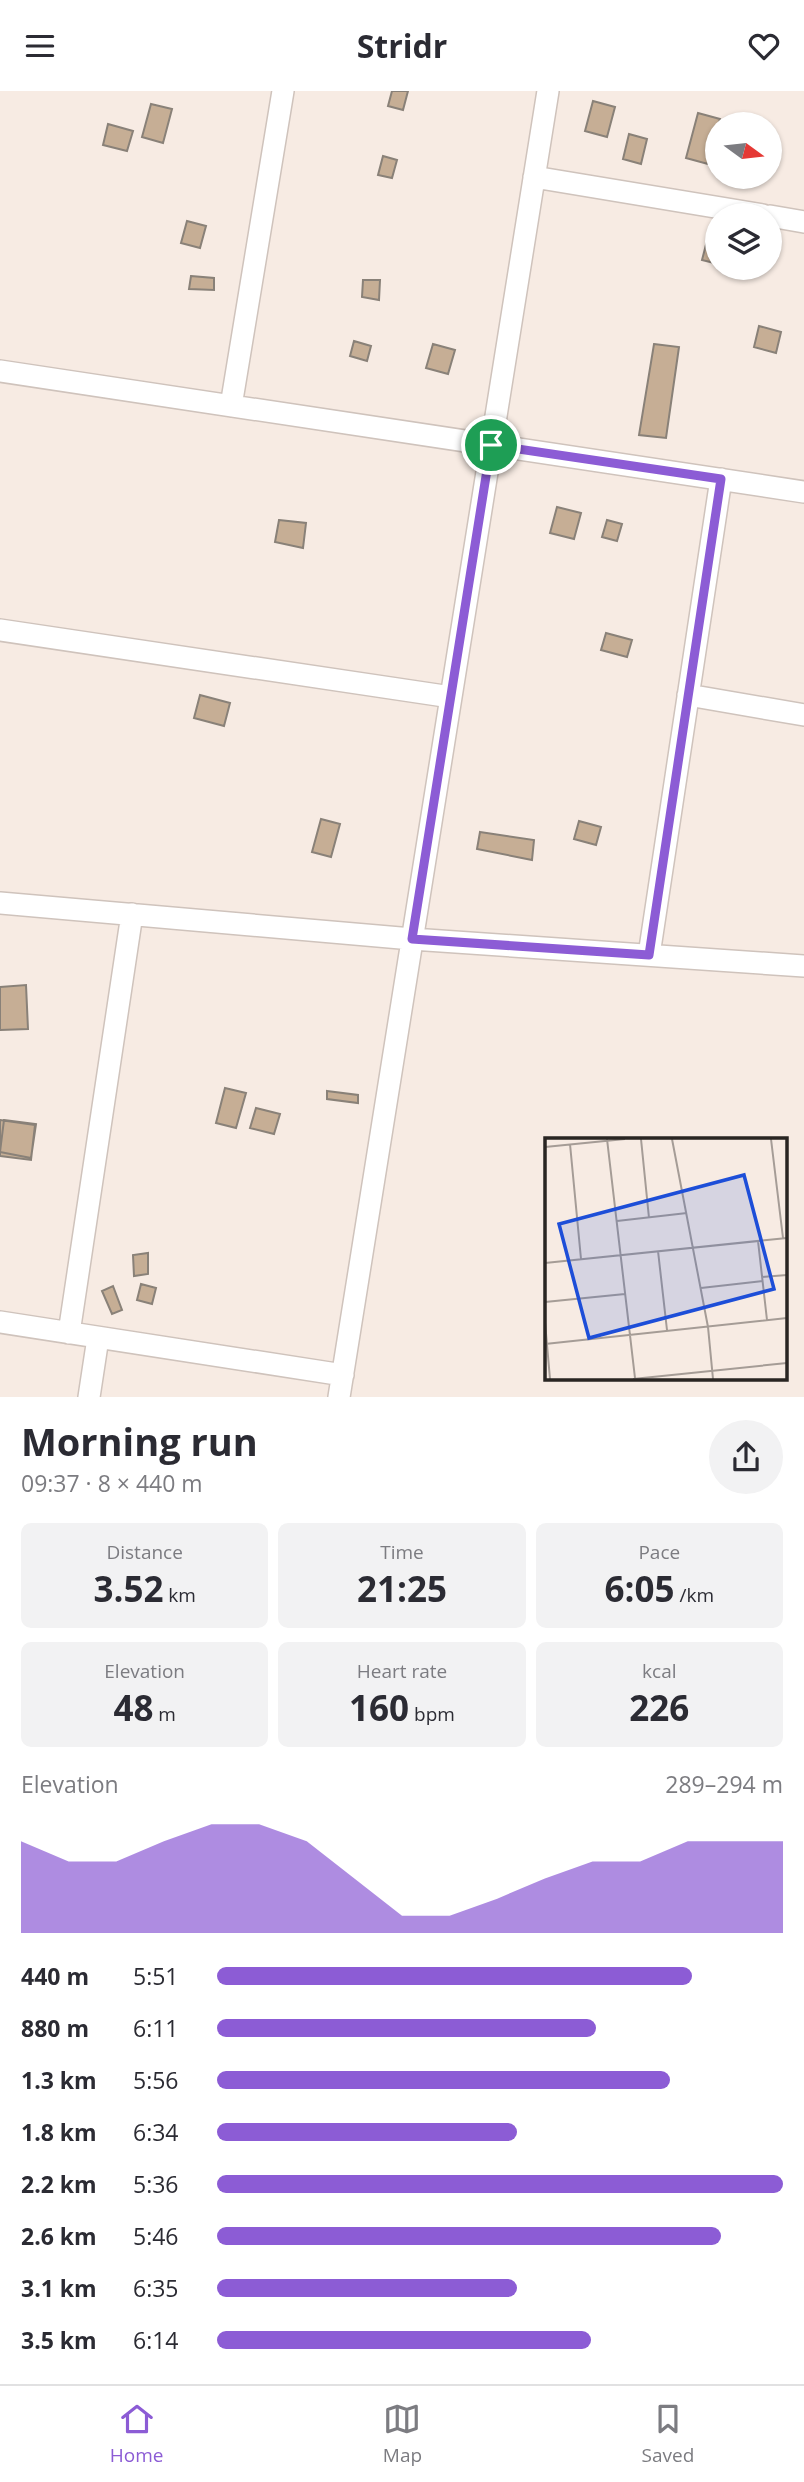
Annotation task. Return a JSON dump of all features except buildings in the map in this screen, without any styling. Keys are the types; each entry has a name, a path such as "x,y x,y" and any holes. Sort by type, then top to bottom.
{"street":[{"path":"231,406 283,91"},
{"path":"339,1397 548,91"},
{"path":"534,177 705,205"},
{"path":"782,218 804,222"},
{"path":"0,371 804,492"},
{"path":"649,955 721,479"},
{"path":"0,629 452,697"},
{"path":"688,695 804,715"},
{"path":"0,903 412,939 804,966"},
{"path":"69,1333 132,914"},
{"path":"0,1322 343,1375"},
{"path":"89,1397 98,1338"}],"route":[{"path":"491,445 721,479 649,955 412,939 491,445"}]}
